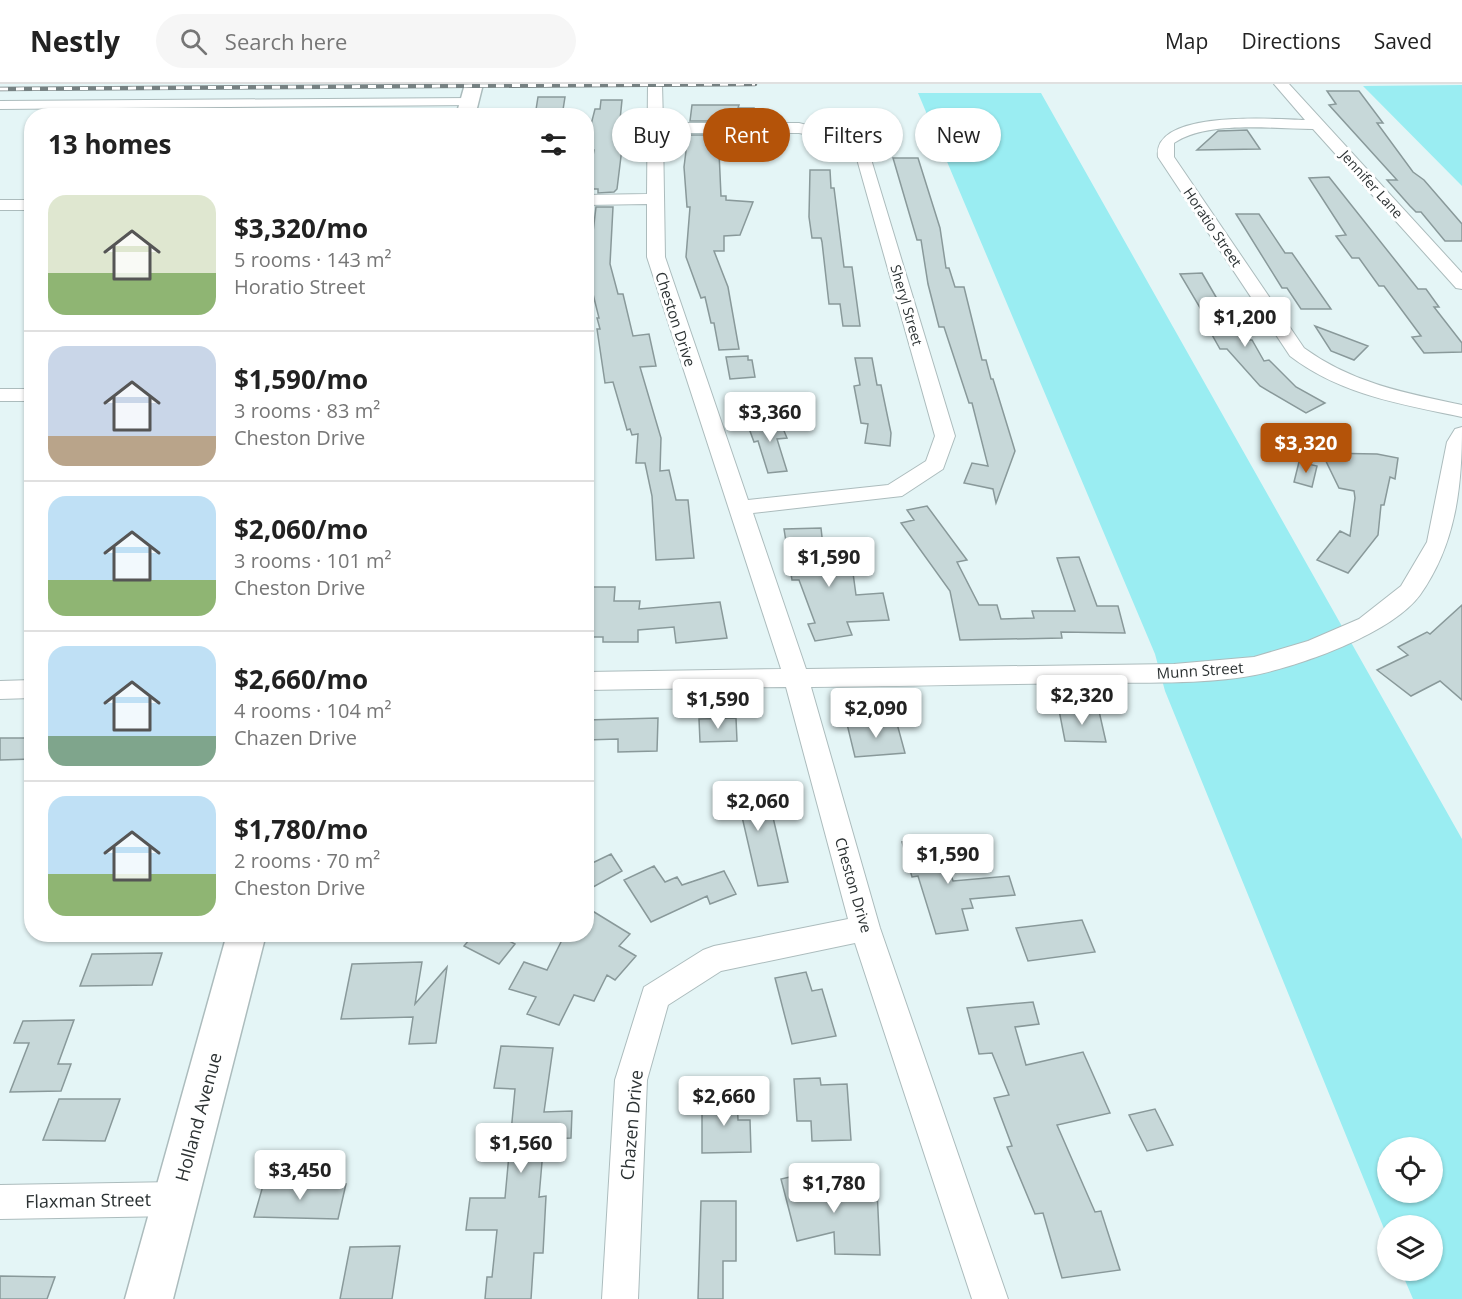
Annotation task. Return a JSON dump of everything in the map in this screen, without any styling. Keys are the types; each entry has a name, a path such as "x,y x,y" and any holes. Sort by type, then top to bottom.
{"main road":[{"name":"Holland Avenue","path":"149,1299 245,942"}],"street":[{"name":"Cheston Drive","path":"655,84 656,108"},
{"name":"Jennifer Lane","path":"1281,84 1462,284"},
{"path":"0,105 469,101"},
{"name":"Horatio Street","path":"1318,124 1200,126 1174,135 1166,141 1164,150 1166,157 1297,352 1314,367 1340,381 1462,411"},
{"name":"Sheryl Street","path":"691,128 798,128 833,136 862,149 945,436 935,464 894,491 738,508"},
{"name":"Cheston Drive","path":"655,162 656,257 796,677 865,928 990,1299"},
{"path":"594,200 654,199"},
{"path":"0,205 24,205"},
{"path":"0,395 24,395"},
{"name":"Munn Street","path":"594,681 1174,673 1254,666 1317,646 1368,625 1410,591 1438,542 1457,442 1462,433"},
{"path":"0,690 24,689"},
{"name":"Chazen Drive","path":"620,1299 631,1080 655,997 714,959 865,928"},
{"name":"Flaxman Street","path":"0,1202 176,1199"}],"shaded area":[{"path":"1462,85 1462,186 1363,86"},
{"path":"918,93 1041,93 1462,839 1462,1299 1413,1299 1405,1281 1443,1281 1443,1215 1378,1215 1165,691 1155,654 947,162 1001,162 1001,108 924,108"}],"building":[{"path":"1327,91 1359,91 1383,123 1377,123 1413,172 1424,180 1462,224 1462,241 1445,241 1421,212 1416,212 1410,206 1387,180 1397,180 1329,105 1336,104"},
{"path":"538,97 565,97 563,108 536,108"},
{"path":"601,100 622,100 621,108 612,108 612,162 620,162 617,189 614,192 598,193 598,189 594,189 595,109 600,109"},
{"path":"692,105 739,105 738,108 703,108 703,121 691,121"},
{"path":"1247,130 1260,149 1197,150 1218,131"},
{"path":"691,135 703,135 703,162 719,162 721,196 726,196 726,200 753,202 740,235 724,236 724,251 714,251 728,287 739,349 719,350 714,323 711,323 705,297 701,298 686,257 690,207 687,207 685,162 691,162"},
{"path":"903,158 915,158 915,162 919,162 940,228 946,268 949,268 955,287 964,287 982,360 986,360 991,379 993,379 1015,451 996,503 993,489 964,483 972,463 988,466 972,403 969,403 944,327 939,327 928,284 921,240 917,240 894,162 903,162"},
{"path":"810,170 830,170 844,267 852,267 860,326 843,326 840,304 829,304 822,242 821,238 812,238 809,217"},
{"path":"1329,177 1418,289 1426,289 1439,307 1434,307 1462,343 1462,352 1424,353 1412,337 1421,336 1384,286 1379,286 1359,258 1352,258 1336,236 1346,235 1309,178"},
{"path":"596,207 613,207 610,264 618,294 623,294 633,336 649,334 656,366 640,367 661,438 660,471 669,470 676,500 688,500 694,558 656,560 652,496 645,463 636,463 638,434 632,435 630,429 627,430 613,382 605,383 597,329 600,329 597,318 599,318 594,298"},
{"path":"1236,214 1259,214 1285,253 1292,253 1331,309 1301,309 1287,288 1282,288"},
{"path":"1202,273 1241,340 1252,340 1264,361 1269,360 1296,387 1325,403 1306,413 1260,386 1227,349 1220,349 1202,317 1205,316 1180,274"},
{"path":"1315,326 1368,346 1354,360 1331,351"},
{"path":"748,356 748,360 752,360 755,377 730,379 726,357"},
{"path":"855,358 872,358 877,385 881,385 891,433 890,446 865,443 868,424 861,423 854,386 860,385"},
{"path":"779,419 787,438 777,439 787,471 768,473 758,441 754,442 747,423"},
{"path":"1322,453 1377,454 1398,458 1395,479 1390,477 1384,505 1381,505 1378,535 1348,573 1317,560 1340,531 1350,536 1355,498 1354,491 1339,488"},
{"path":"1299,462 1317,466 1312,487 1294,482"},
{"path":"927,506 967,560 957,562 979,605 997,605 1001,619 1034,618 1032,611 1075,611 1057,558 1079,557 1097,606 1118,606 1125,633 1061,632 1062,638 960,640 950,591 901,523 914,520 907,510"},
{"path":"821,528 826,573 853,573 856,595 883,593 889,620 847,622 852,635 815,641 808,624 815,623 799,580 792,580 784,529"},
{"path":"594,587 615,587 614,601 640,601 639,609 720,602 727,638 676,643 674,627 638,630 638,642 603,642 603,637 594,637"},
{"path":"1462,605 1462,700 1440,681 1411,696 1377,670 1408,655 1398,647 1427,632 1430,634"},
{"path":"1059,710 1099,711 1106,742 1065,741"},
{"path":"658,718 657,751 618,752 618,739 594,740 594,720"},
{"path":"736,718 737,741 700,742 699,719"},
{"path":"896,720 905,753 855,757 847,724"},
{"path":"0,738 24,738 24,759 0,760"},
{"path":"766,787 788,882 758,886 740,808 717,810 714,792"},
{"path":"939,837 953,881 1009,876 1015,895 970,899 973,908 962,909 968,930 936,934 918,876 912,877 902,842"},
{"path":"611,854 622,871 594,887 594,862"},
{"path":"654,866 665,882 677,877 682,885 724,871 736,894 710,904 707,896 651,922 624,880"},
{"path":"594,912 630,934 619,946 636,956 615,980 607,975 594,1001 574,995 559,1025 527,1014 536,997 509,989 524,962 547,970 561,942 594,942"},
{"path":"1082,920 1095,952 1028,961 1016,928"},
{"path":"467,942 511,942 515,944 499,964 464,946"},
{"path":"162,953 152,985 80,986 92,954"},
{"path":"422,962 415,1004 447,967 436,1043 409,1044 413,1017 341,1019 352,964"},
{"path":"806,972 812,991 822,989 836,1036 792,1044 775,978"},
{"path":"1033,1002 1039,1024 1015,1027 1026,1065 1083,1052 1110,1113 1057,1125 1095,1212 1101,1211 1120,1270 1062,1278 1043,1213 1035,1214 1007,1147 1012,1146 994,1098 1009,1095 992,1053 979,1054 967,1008"},
{"path":"74,1020 58,1064 71,1064 61,1091 10,1092 29,1043 14,1043 23,1021"},
{"path":"501,1046 553,1048 544,1112 572,1111 571,1138 544,1139 539,1197 546,1196 543,1253 534,1253 531,1299 485,1299 487,1277 492,1277 497,1230 466,1230 470,1198 505,1198 515,1089 494,1088"},
{"path":"820,1078 821,1085 847,1084 851,1140 812,1141 811,1121 797,1121 794,1079"},
{"path":"737,1096 738,1120 750,1120 751,1152 702,1153 702,1097"},
{"path":"59,1099 120,1099 105,1141 43,1140"},
{"path":"1155,1109 1173,1145 1147,1151 1129,1115"},
{"path":"816,1171 821,1187 877,1189 880,1255 835,1254 834,1232 797,1241 781,1179"},
{"path":"264,1182 346,1184 338,1219 254,1217"},
{"path":"701,1201 736,1201 736,1261 723,1261 723,1299 698,1299"},
{"path":"400,1246 392,1299 340,1299 350,1247"},
{"path":"0,1276 55,1277 47,1299 0,1299"}],"railway":[{"path":"0,89 755,84"}]}
